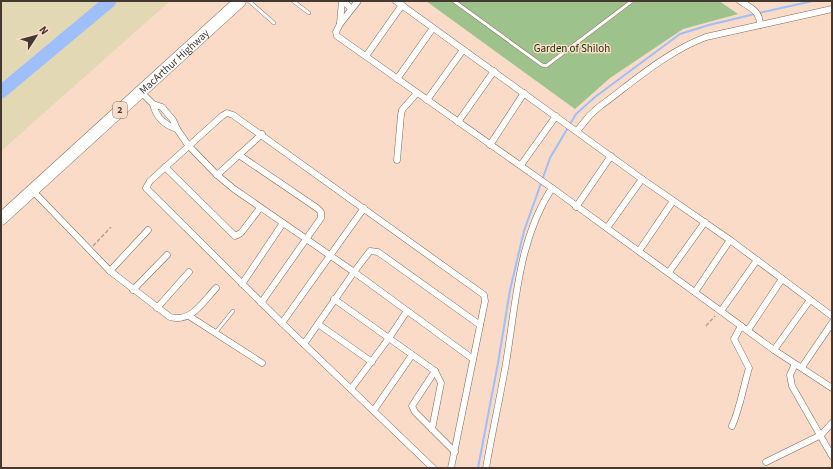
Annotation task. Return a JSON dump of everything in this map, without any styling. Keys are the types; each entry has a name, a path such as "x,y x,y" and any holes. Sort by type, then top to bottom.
{"highway":[{"name":"MacArthur Highway","path":"1,219 240,1"}],"street":[{"path":"343,1 352,9"},
{"path":"340,24 343,1"},
{"path":"358,1 340,24 336,32 337,36 669,272 774,350 832,388"},
{"path":"396,1 578,131 642,179 730,240 832,316"},
{"path":"740,1 757,12 760,16 760,25"},
{"path":"366,56 402,5"},
{"path":"578,131 590,115 599,107 676,50 706,37 832,9"},
{"path":"397,79 433,28"},
{"path":"428,100 463,50"},
{"path":"458,122 494,71"},
{"path":"140,91 153,104 164,110 173,120 188,146 217,175 260,208 354,272 473,359"},
{"path":"397,160 402,110 417,93"},
{"path":"490,145 524,93"},
{"path":"433,468 261,303 146,188 150,181 164,167 222,116 227,114 234,115 262,134 484,295 485,301 451,468"},
{"path":"521,166 556,116"},
{"path":"217,175 262,134"},
{"path":"239,155 321,212 321,218 261,303"},
{"path":"576,207 611,156"},
{"path":"164,167 235,236 241,233 260,208"},
{"path":"607,228 642,179"},
{"path":"486,468 506,363 516,294 526,249 538,215 552,188"},
{"path":"32,190 110,271 170,317 177,319 189,316 216,288"},
{"path":"639,251 673,201"},
{"path":"282,323 364,208"},
{"path":"669,272 705,222"},
{"path":"242,284 283,223"},
{"path":"110,271 148,230"},
{"path":"695,292 730,240"},
{"path":"304,344 334,299 370,251 378,252 480,325"},
{"path":"133,290 167,255"},
{"path":"720,310 756,260"},
{"path":"157,308 189,272"},
{"path":"748,330 782,279"},
{"path":"334,299 435,371 441,382 432,429"},
{"path":"774,350 810,300"},
{"path":"351,389 372,362 407,311"},
{"path":"189,316 262,363"},
{"path":"802,368 832,323"},
{"path":"318,324 372,362"},
{"path":"732,426 738,411 741,394 749,368 734,339 741,326"},
{"path":"374,410 412,355"},
{"path":"795,364 790,375 792,386 832,456"},
{"path":"435,371 412,406 415,412 455,452"},
{"path":"766,462 821,435 832,422"}],"lane":[{"path":"249,1 274,23"},
{"path":"293,1 309,13"},
{"path":"298,5 301,1"},
{"path":"454,1 542,65 546,66 632,1"},
{"path":"215,333 233,311"}],"path":[{"path":"89,250 111,228"},
{"path":"706,326 720,310"}],"green space":[{"name":"Garden of Shiloh","path":"426,1 719,1 738,14 683,29 610,78 575,109"}],"sand":[{"path":"1,1 170,1 1,151"}],"waterway":[{"path":"1,92 110,1"},
{"path":"759,13 813,1"},
{"path":"478,468 510,290 524,231 550,158 576,114 595,97 680,34 709,25 755,14"}]}
